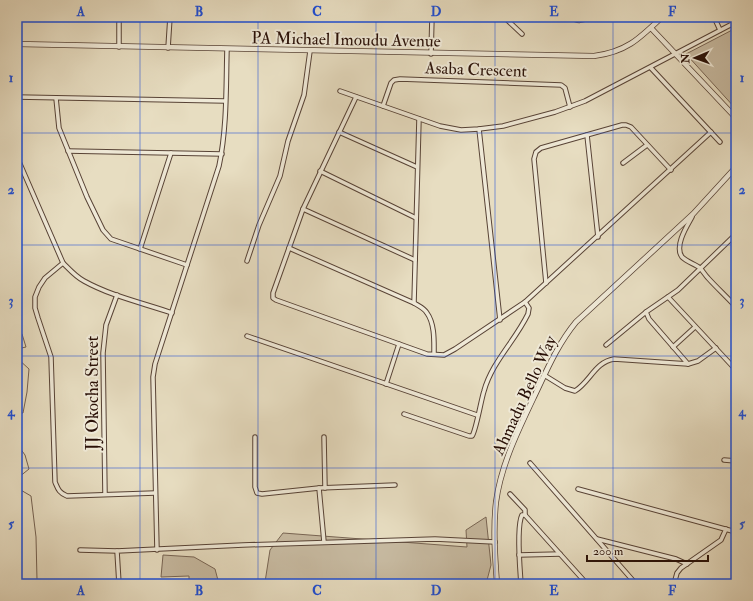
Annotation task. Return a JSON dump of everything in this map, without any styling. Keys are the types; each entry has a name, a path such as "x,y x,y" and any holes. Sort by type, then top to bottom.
{"street":[{"path":"119,17 119,47"},
{"path":"168,48 170,17"},
{"path":"431,54 432,17"},
{"path":"504,17 522,34"},
{"path":"572,17 579,20 583,20 588,17"},
{"name":"PA Michael Imoudu Avenue","path":"17,44 431,54 594,56 620,51 632,44 662,17"},
{"path":"714,17 720,30"},
{"path":"340,91 440,126 461,130 479,129 533,119 585,101 651,68 736,22"},
{"path":"651,28 736,118"},
{"path":"157,550 153,377 155,364 222,154 226,101 226,49"},
{"path":"247,261 259,225 280,176 288,142 304,95 310,51"},
{"path":"651,68 720,142"},
{"name":"Asaba Crescent","path":"383,106 391,83 394,80 400,79 561,85 565,88 570,107"},
{"path":"17,97 226,101"},
{"path":"356,97 303,209 273,293 273,298 422,352 444,355 500,320 525,302 598,237 711,132"},
{"path":"56,98 59,128 87,197 106,235 111,239 187,265"},
{"path":"414,303 419,119"},
{"path":"546,283 534,159 536,152 541,148 626,125 631,127 670,170"},
{"path":"479,129 500,320"},
{"path":"339,132 417,167"},
{"path":"587,135 598,237"},
{"path":"623,163 648,145"},
{"path":"68,151 222,154"},
{"path":"140,249 171,153"},
{"path":"17,157 63,263 74,275 84,281 117,295 172,313"},
{"name":"Ahmadu Bello Way","path":"497,584 494,522 500,482 517,434 544,375 564,337 576,322 693,214 736,167"},
{"path":"320,171 416,218"},
{"path":"303,209 415,260"},
{"path":"693,214 682,234 679,247 682,257 701,268 707,277 736,307"},
{"path":"606,345 646,312 678,290 736,234"},
{"path":"289,248 414,303 427,313 430,318 433,332 434,354"},
{"path":"63,263 45,278 35,297 35,308 51,356 56,482 61,494 67,496 155,493"},
{"name":"JJ Okocha Street","path":"105,494 103,353 106,325 117,295"},
{"path":"668,297 736,370"},
{"path":"404,414 472,436 488,378 528,314 529,308 525,302"},
{"path":"646,312 649,319 688,364"},
{"path":"673,347 695,327"},
{"path":"247,336 478,415"},
{"path":"386,384 399,344"},
{"path":"544,375 565,388 575,391 580,388 606,360 614,359 688,364 698,361 716,348"},
{"path":"255,437 255,488 257,493 262,494 319,488 395,485"},
{"path":"324,437 325,488"},
{"path":"724,460 736,461"},
{"path":"530,463 636,584"},
{"path":"319,488 324,542"},
{"path":"578,489 736,532"},
{"path":"510,494 525,510 525,515 587,584"},
{"path":"521,584 519,555 520,518 522,515 525,515"},
{"path":"674,584 677,573 687,564 721,540 726,529"},
{"path":"80,550 157,550 242,545 435,538 495,542"},
{"path":"596,539 676,559 687,564"},
{"path":"117,551 119,584"},
{"path":"519,555 560,554"}],"shaded area":[{"path":"736,28 736,109 686,54"},
{"path":"486,517 491,565 486,584 266,584 265,582 270,550 283,533 467,547 466,530"},
{"path":"163,555 194,557 215,569 219,584 189,584 189,576 161,577"}],"waterway":[{"path":"17,328 22,334 26,347 17,349"},
{"path":"17,358 29,369 23,413 17,413"},
{"path":"17,444 25,455 29,469 19,477 19,489 31,496 36,537 37,580 39,584"}]}
